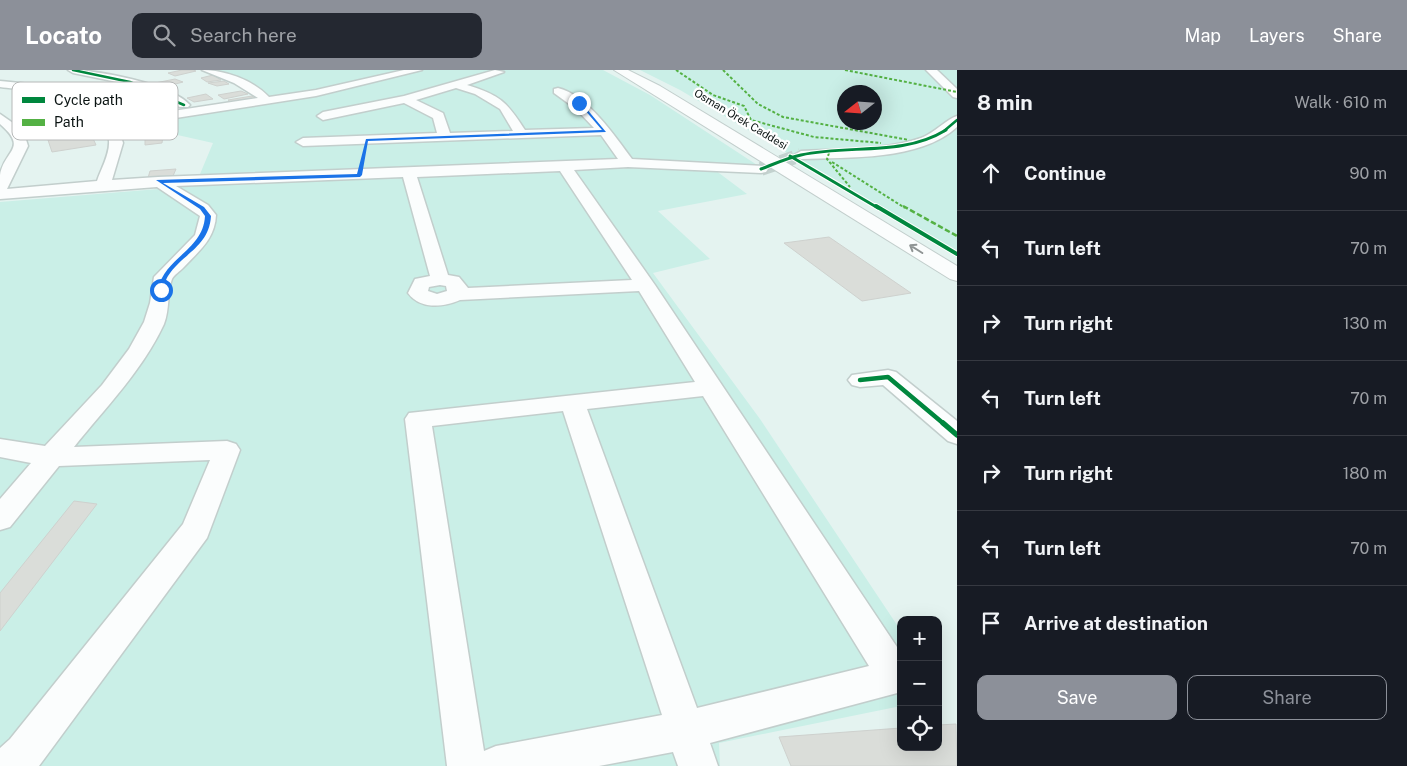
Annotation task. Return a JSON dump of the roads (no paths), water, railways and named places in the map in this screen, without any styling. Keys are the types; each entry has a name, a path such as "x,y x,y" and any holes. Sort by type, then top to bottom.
{"main road":[{"name":"Osman Örek Caddesi","path":"620,70 656,89 957,275"},
{"name":"Osman Örek Caddesi","path":"634,70 678,93 957,261"}],"street":[{"path":"73,70 135,82"},
{"path":"206,70 238,81 269,99 298,108"},
{"path":"178,113 269,99 417,70"},
{"path":"931,70 957,95"},
{"path":"324,116 406,99 499,72"},
{"path":"455,84 479,92 505,107 522,135"},
{"path":"0,89 12,85"},
{"path":"558,91 579,103 605,131 628,163"},
{"path":"406,99 439,116 445,138"},
{"path":"178,102 184,105"},
{"path":"324,116 367,139"},
{"path":"324,116 330,142"},
{"path":"0,118 12,128"},
{"path":"801,155 891,148 930,140 951,127 957,120"},
{"path":"303,142 605,131"},
{"path":"360,175 367,139"},
{"path":"0,188 21,146 20,140"},
{"path":"104,183 116,140"},
{"path":"0,194 104,183 408,174 628,163 761,169"},
{"path":"496,766 686,730 896,677 709,388 645,284 565,167"},
{"path":"408,174 440,279 422,283 418,293 433,300 446,299 456,294 645,284"},
{"path":"0,519 84,416 110,390 138,350 154,322 160,303 163,277 203,237 207,228 208,216 202,208 158,182"},
{"path":"860,380 888,377 957,435"},
{"path":"467,766 418,420 709,388"},
{"path":"573,404 698,766"},
{"path":"0,448 52,457 227,450 196,530 24,762"}],"tunnel":[{"path":"761,169 801,155"}]}
